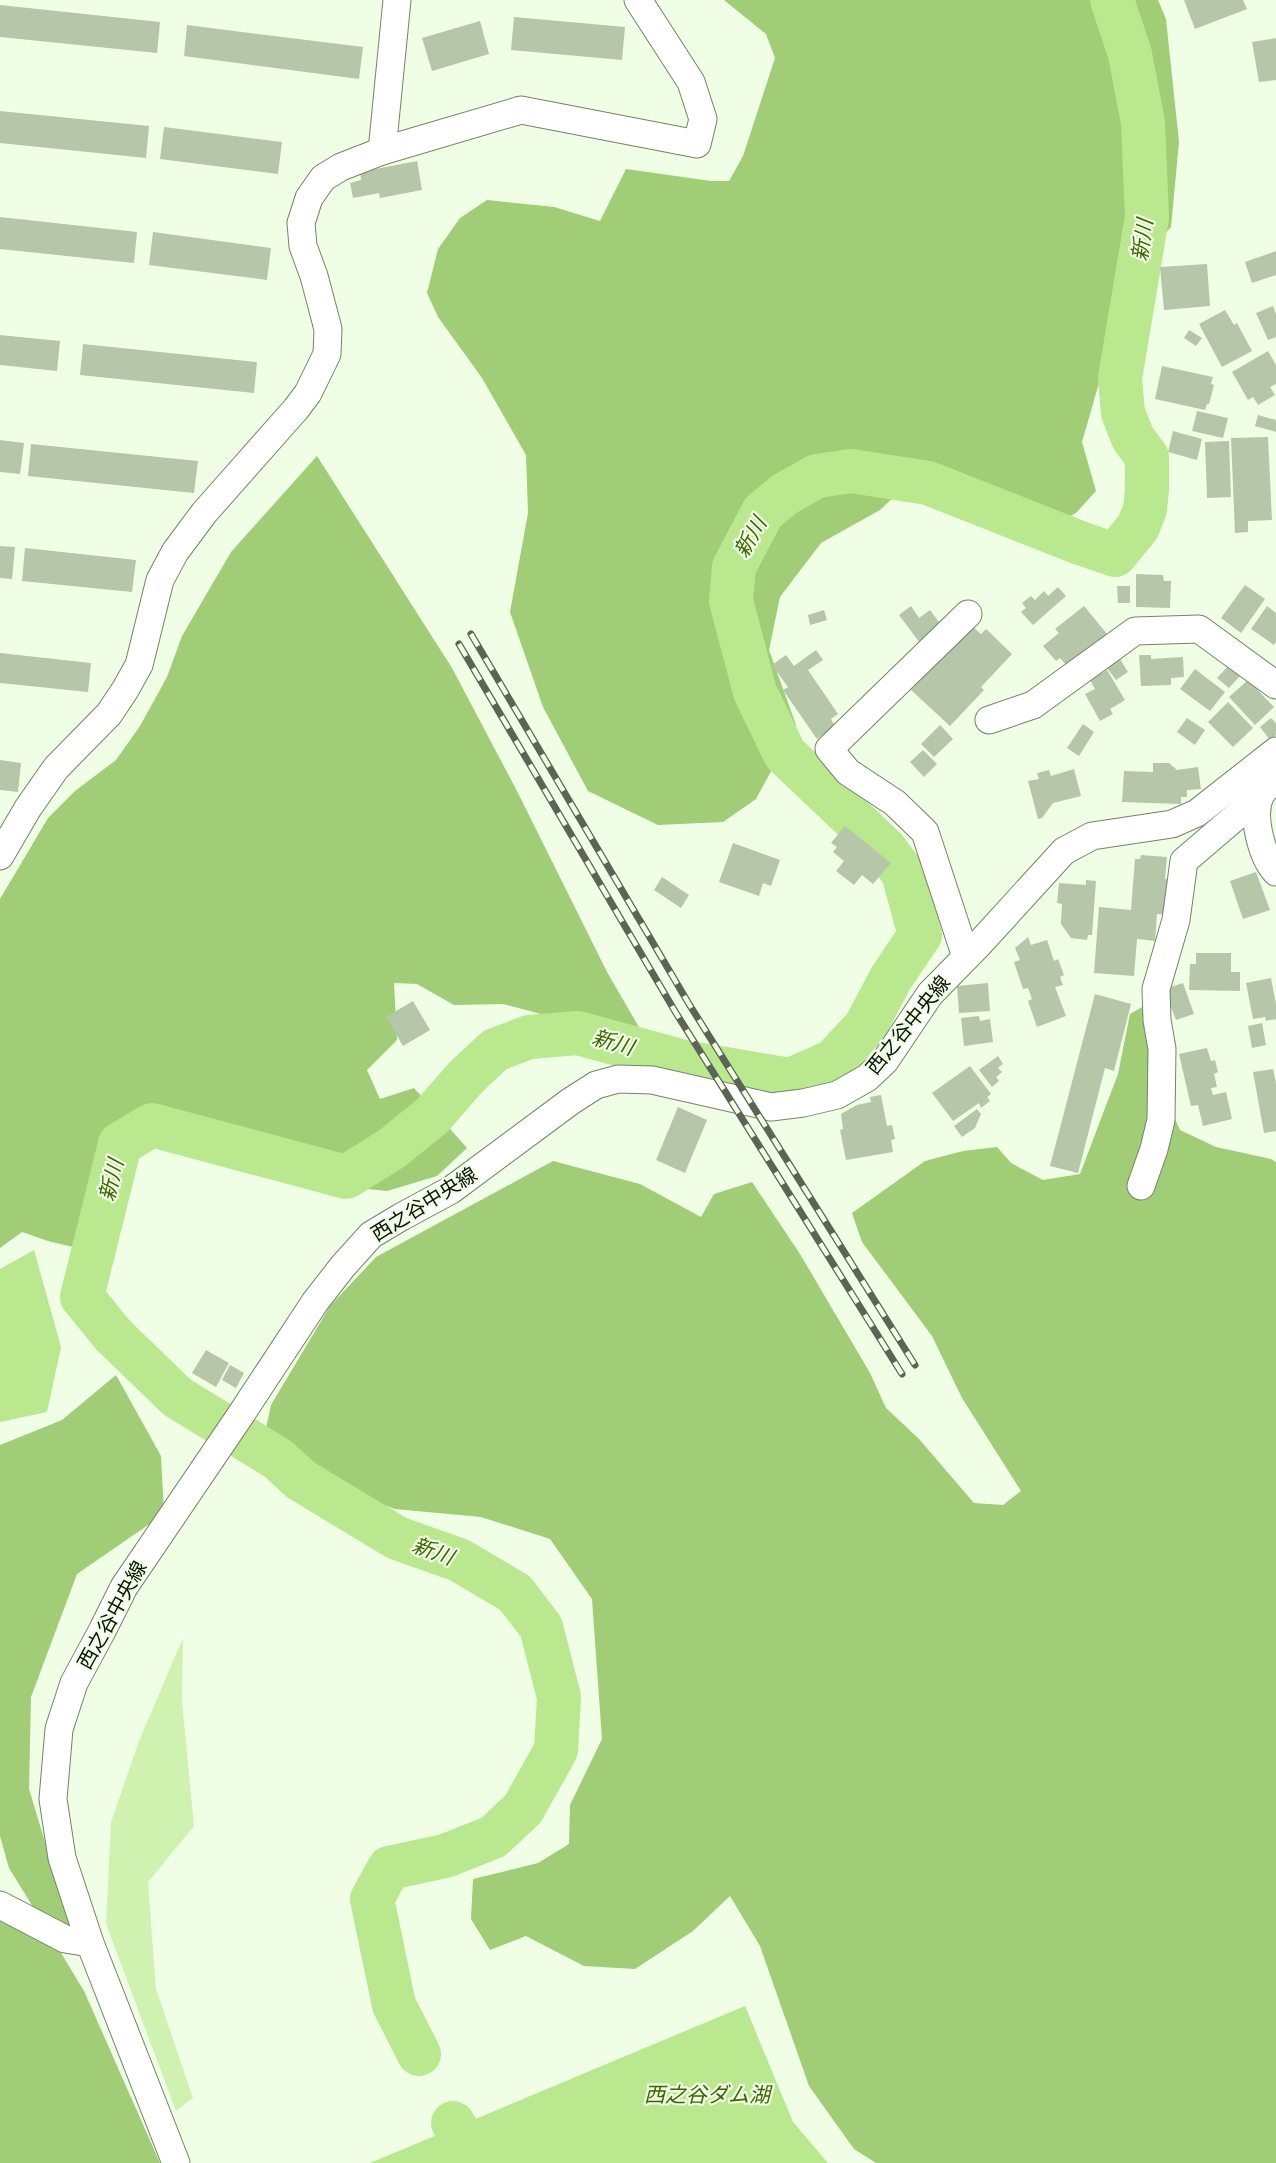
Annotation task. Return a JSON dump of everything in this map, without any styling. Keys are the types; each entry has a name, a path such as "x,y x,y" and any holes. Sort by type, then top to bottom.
{"street":[{"path":"382,151 398,0"},
{"path":"0,856 28,808 56,768 109,714 125,690 139,665 160,580 175,552 204,513 296,409 318,376 327,354 328,329 314,276 303,246 301,223 309,198 323,178 341,167 382,151 521,110 697,144 702,119 692,82 638,0"},
{"path":"966,957 925,832 895,803 848,772 829,749 968,614"},
{"path":"989,720 1033,705 1135,631 1199,628 1276,685"},
{"name":"西之谷中央線","path":"176,2163 90,1943 62,1858 53,1799 59,1729 74,1683 124,1587 315,1302 343,1266 371,1235 451,1190 596,1085 618,1079 652,1080 771,1107 837,1095 867,1078 885,1061 930,994 1064,851 1092,836 1172,824 1197,813 1276,751"},
{"path":"1268,787 1257,818 1260,840 1270,866 1276,872"},
{"path":"1141,1186 1161,1120 1162,1048 1157,1020 1156,989 1176,920 1184,861 1268,787"},
{"path":"0,1905 65,1940 90,1943"}],"shaded area":[{"path":"724,0 1158,0 1166,19 1179,142 1171,227 1117,288 1103,369 1082,442 1096,491 1076,513 1045,529 931,462 880,510 821,543 780,597 769,650 796,725 756,799 723,822 658,825 588,791 543,707 510,612 528,513 526,455 482,378 438,317 427,293 438,249 460,218 487,200 554,207 600,221 626,169 711,181 729,181 743,156 775,58 766,34"},
{"path":"317,456 452,668 518,793 607,972 640,1029 594,1059 560,1051 541,1014 503,1004 454,1005 417,984 394,983 397,1040 367,1070 380,1099 414,1088 467,1148 437,1176 387,1191 298,1182 200,1155 148,1146 112,1191 121,1219 107,1255 48,1241 22,1232 0,1248 0,899 48,818 75,791 116,760 140,726 167,677 182,636 231,552"},
{"path":"1151,1002 1158,1080 1180,1130 1216,1147 1276,1162 1276,2163 876,2163 854,2149 809,2086 760,1946 730,1896 693,1931 635,1969 584,1966 526,1936 490,1950 471,1919 473,1879 538,1863 569,1844 570,1805 602,1739 592,1599 550,1539 481,1517 395,1509 337,1489 289,1456 265,1433 271,1405 330,1306 376,1257 553,1161 640,1184 701,1217 714,1194 752,1182 800,1254 870,1373 886,1408 919,1439 974,1503 1003,1505 1021,1491 962,1398 932,1336 862,1242 852,1213 925,1161 963,1151 997,1147 1011,1163 1043,1180 1080,1174 1118,1074 1130,1014"},
{"path":"116,1375 161,1456 164,1514 77,1574 31,1697 29,1789 55,1875 82,1931 46,1928 9,1868 0,1836 0,1445 62,1420"},
{"path":"183,1638 182,1701 194,1826 148,1882 156,1989 193,2098 176,2111 106,1924 111,1822 139,1741"},
{"path":"0,1891 22,1931 61,1953 84,1991 160,2163 0,2163"}],"water":[{"path":"34,1250 61,1347 47,1412 0,1422 0,1269"},
{"name":"西之谷ダム湖","path":"745,2006 793,2122 828,2163 370,2163"}],"building":[{"path":"1184,0 1243,0 1247,9 1195,29"},
{"path":"0,5 160,22 157,53 0,37"},
{"path":"514,17 625,27 622,60 511,50"},
{"path":"480,21 489,54 432,71 422,38"},
{"path":"187,25 363,47 359,79 184,56"},
{"path":"1276,38 1276,80 1259,82 1252,42"},
{"path":"0,111 149,126 146,158 0,143"},
{"path":"164,127 282,142 278,174 160,159"},
{"path":"417,161 422,190 380,198 379,193 353,198 350,183 361,180 360,172"},
{"path":"0,217 137,232 134,263 0,249"},
{"path":"153,232 271,248 267,280 149,265"},
{"path":"1276,251 1276,275 1252,283 1245,262"},
{"path":"1207,264 1210,306 1164,310 1160,267"},
{"path":"1273,306 1276,314 1276,337 1268,340 1256,313"},
{"path":"1225,310 1234,325 1237,323 1252,351 1222,367 1199,324"},
{"path":"1189,330 1202,338 1196,346 1184,338"},
{"path":"0,335 60,341 57,371 0,365"},
{"path":"83,344 257,362 254,393 80,375"},
{"path":"1268,351 1276,365 1276,384 1270,387 1275,395 1258,405 1253,397 1248,400 1232,372"},
{"path":"1162,366 1213,377 1211,384 1214,385 1205,410 1155,399"},
{"path":"1197,411 1228,418 1223,438 1192,431"},
{"path":"1258,415 1276,420 1276,432 1255,426"},
{"path":"1173,431 1202,439 1197,460 1168,452"},
{"path":"1268,437 1272,520 1248,521 1248,532 1235,533 1231,438"},
{"path":"0,440 24,443 20,474 0,472"},
{"path":"1229,441 1231,497 1207,498 1205,442"},
{"path":"31,444 198,461 194,493 28,476"},
{"path":"0,546 15,547 12,579 0,578"},
{"path":"25,548 136,560 132,592 22,581"},
{"path":"1136,574 1163,575 1164,581 1171,581 1170,608 1136,607"},
{"path":"1245,585 1265,599 1241,633 1221,618"},
{"path":"1117,586 1130,586 1130,603 1118,603"},
{"path":"1058,587 1066,596 1033,625 1021,612 1026,608 1022,603 1031,596 1035,600 1044,591 1048,596"},
{"path":"911,606 919,618 930,610 942,626 920,643 899,615"},
{"path":"1084,606 1107,634 1067,666 1060,658 1056,661 1043,646 1059,633 1055,629"},
{"path":"1267,606 1276,613 1276,642 1274,645 1251,629"},
{"path":"824,610 827,620 810,625 808,615"},
{"path":"971,625 981,634 986,629 1012,654 981,687 984,690 950,726 911,690"},
{"path":"816,650 823,660 808,670 838,714 831,719 835,726 817,739 783,690 788,687 772,665 786,655 794,666"},
{"path":"0,653 91,663 88,692 0,683"},
{"path":"1139,655 1151,655 1151,659 1183,657 1184,677 1171,678 1171,685 1141,686"},
{"path":"1120,659 1128,672 1116,680 1107,668"},
{"path":"1229,665 1241,675 1229,688 1217,678"},
{"path":"1195,669 1225,692 1210,711 1180,689"},
{"path":"1107,670 1125,700 1110,709 1113,714 1100,721 1085,694 1095,689 1090,680"},
{"path":"1248,680 1274,707 1255,725 1229,697"},
{"path":"1228,702 1253,728 1233,747 1208,722"},
{"path":"1187,718 1205,730 1195,745 1177,732"},
{"path":"1271,718 1276,723 1276,735 1270,740 1260,727"},
{"path":"1083,724 1094,732 1079,756 1067,748"},
{"path":"940,725 953,739 934,757 921,744"},
{"path":"923,750 937,764 924,777 910,762"},
{"path":"0,760 21,763 18,792 0,790"},
{"path":"1153,763 1169,763 1177,770 1198,767 1201,789 1187,790 1187,797 1181,797 1181,804 1122,802 1124,771 1153,772"},
{"path":"1074,769 1081,796 1053,803 1042,818 1038,819 1028,781 1039,779 1037,773 1049,770 1051,776"},
{"path":"845,826 891,863 873,884 862,875 854,885 836,871 844,861 833,852 837,847 831,843"},
{"path":"733,843 780,860 771,886 763,883 759,896 719,882"},
{"path":"1141,855 1167,857 1165,879 1173,880 1171,915 1157,914 1155,941 1137,939 1134,976 1094,973 1099,907 1131,910 1135,859 1140,859"},
{"path":"1256,872 1270,910 1243,919 1230,881"},
{"path":"662,877 689,895 681,908 654,890"},
{"path":"1086,880 1096,881 1092,935 1088,935 1087,940 1071,938 1061,924 1062,904 1057,903 1059,883 1086,885"},
{"path":"1028,937 1031,945 1047,940 1054,961 1058,959 1064,975 1060,977 1063,985 1055,987 1066,1016 1037,1027 1028,1001 1032,999 1028,988 1023,989 1014,962 1020,960 1015,948"},
{"path":"1196,953 1231,953 1231,972 1240,972 1240,991 1189,990 1190,964 1196,964"},
{"path":"1271,978 1276,1004 1276,1019 1266,1021 1265,1017 1253,1019 1246,983"},
{"path":"988,983 990,1011 959,1013 957,986"},
{"path":"1183,983 1194,1014 1176,1020 1164,989"},
{"path":"1095,994 1131,1004 1114,1071 1105,1068 1078,1173 1050,1166"},
{"path":"413,1001 430,1030 403,1046 386,1017"},
{"path":"979,1016 980,1021 990,1019 993,1042 964,1046 961,1018"},
{"path":"1262,1023 1266,1045 1252,1048 1248,1026"},
{"path":"1207,1048 1211,1061 1215,1060 1218,1072 1214,1074 1217,1087 1211,1088 1213,1095 1226,1092 1232,1119 1203,1126 1198,1105 1191,1106 1179,1054"},
{"path":"998,1056 1003,1064 998,1068 1002,1072 996,1077 999,1081 992,1087 979,1070"},
{"path":"970,1066 991,1094 987,1097 990,1101 981,1108 979,1103 953,1121 932,1093"},
{"path":"1273,1069 1276,1083 1276,1131 1264,1133 1253,1072"},
{"path":"881,1095 887,1126 892,1125 895,1139 891,1140 893,1152 846,1160 840,1130 843,1129 841,1114 857,1105 871,1102 870,1097"},
{"path":"678,1107 707,1120 685,1173 656,1160"},
{"path":"977,1109 981,1114 975,1128 962,1137 954,1126"},
{"path":"206,1350 229,1363 216,1387 192,1373"},
{"path":"230,1365 244,1373 236,1388 222,1380"}],"waterway":[{"name":"新川","path":"419,2054 394,2005 372,1899 389,1868 445,1856 493,1837 523,1809 556,1750 559,1697 541,1627 515,1593 459,1560 397,1538 301,1480 278,1459 177,1397 113,1335 82,1297 120,1144 152,1125 346,1177 391,1149 432,1116 466,1077 495,1050 529,1037 578,1033 684,1062 790,1080 833,1061 865,1027 891,978 920,935 903,873 885,849 785,754 755,692 731,601 734,567 763,512 785,494 817,476 851,471 928,483 1115,555 1138,527 1145,509 1147,457 1133,438 1123,413 1120,378 1147,217 1143,123 1130,54 1112,0"},
{"name":"新川","path":"453,2123 477,2163"}],"railway":[{"path":"471,634 689,1004 915,1365"},
{"path":"459,644 676,1013 902,1374"}]}
